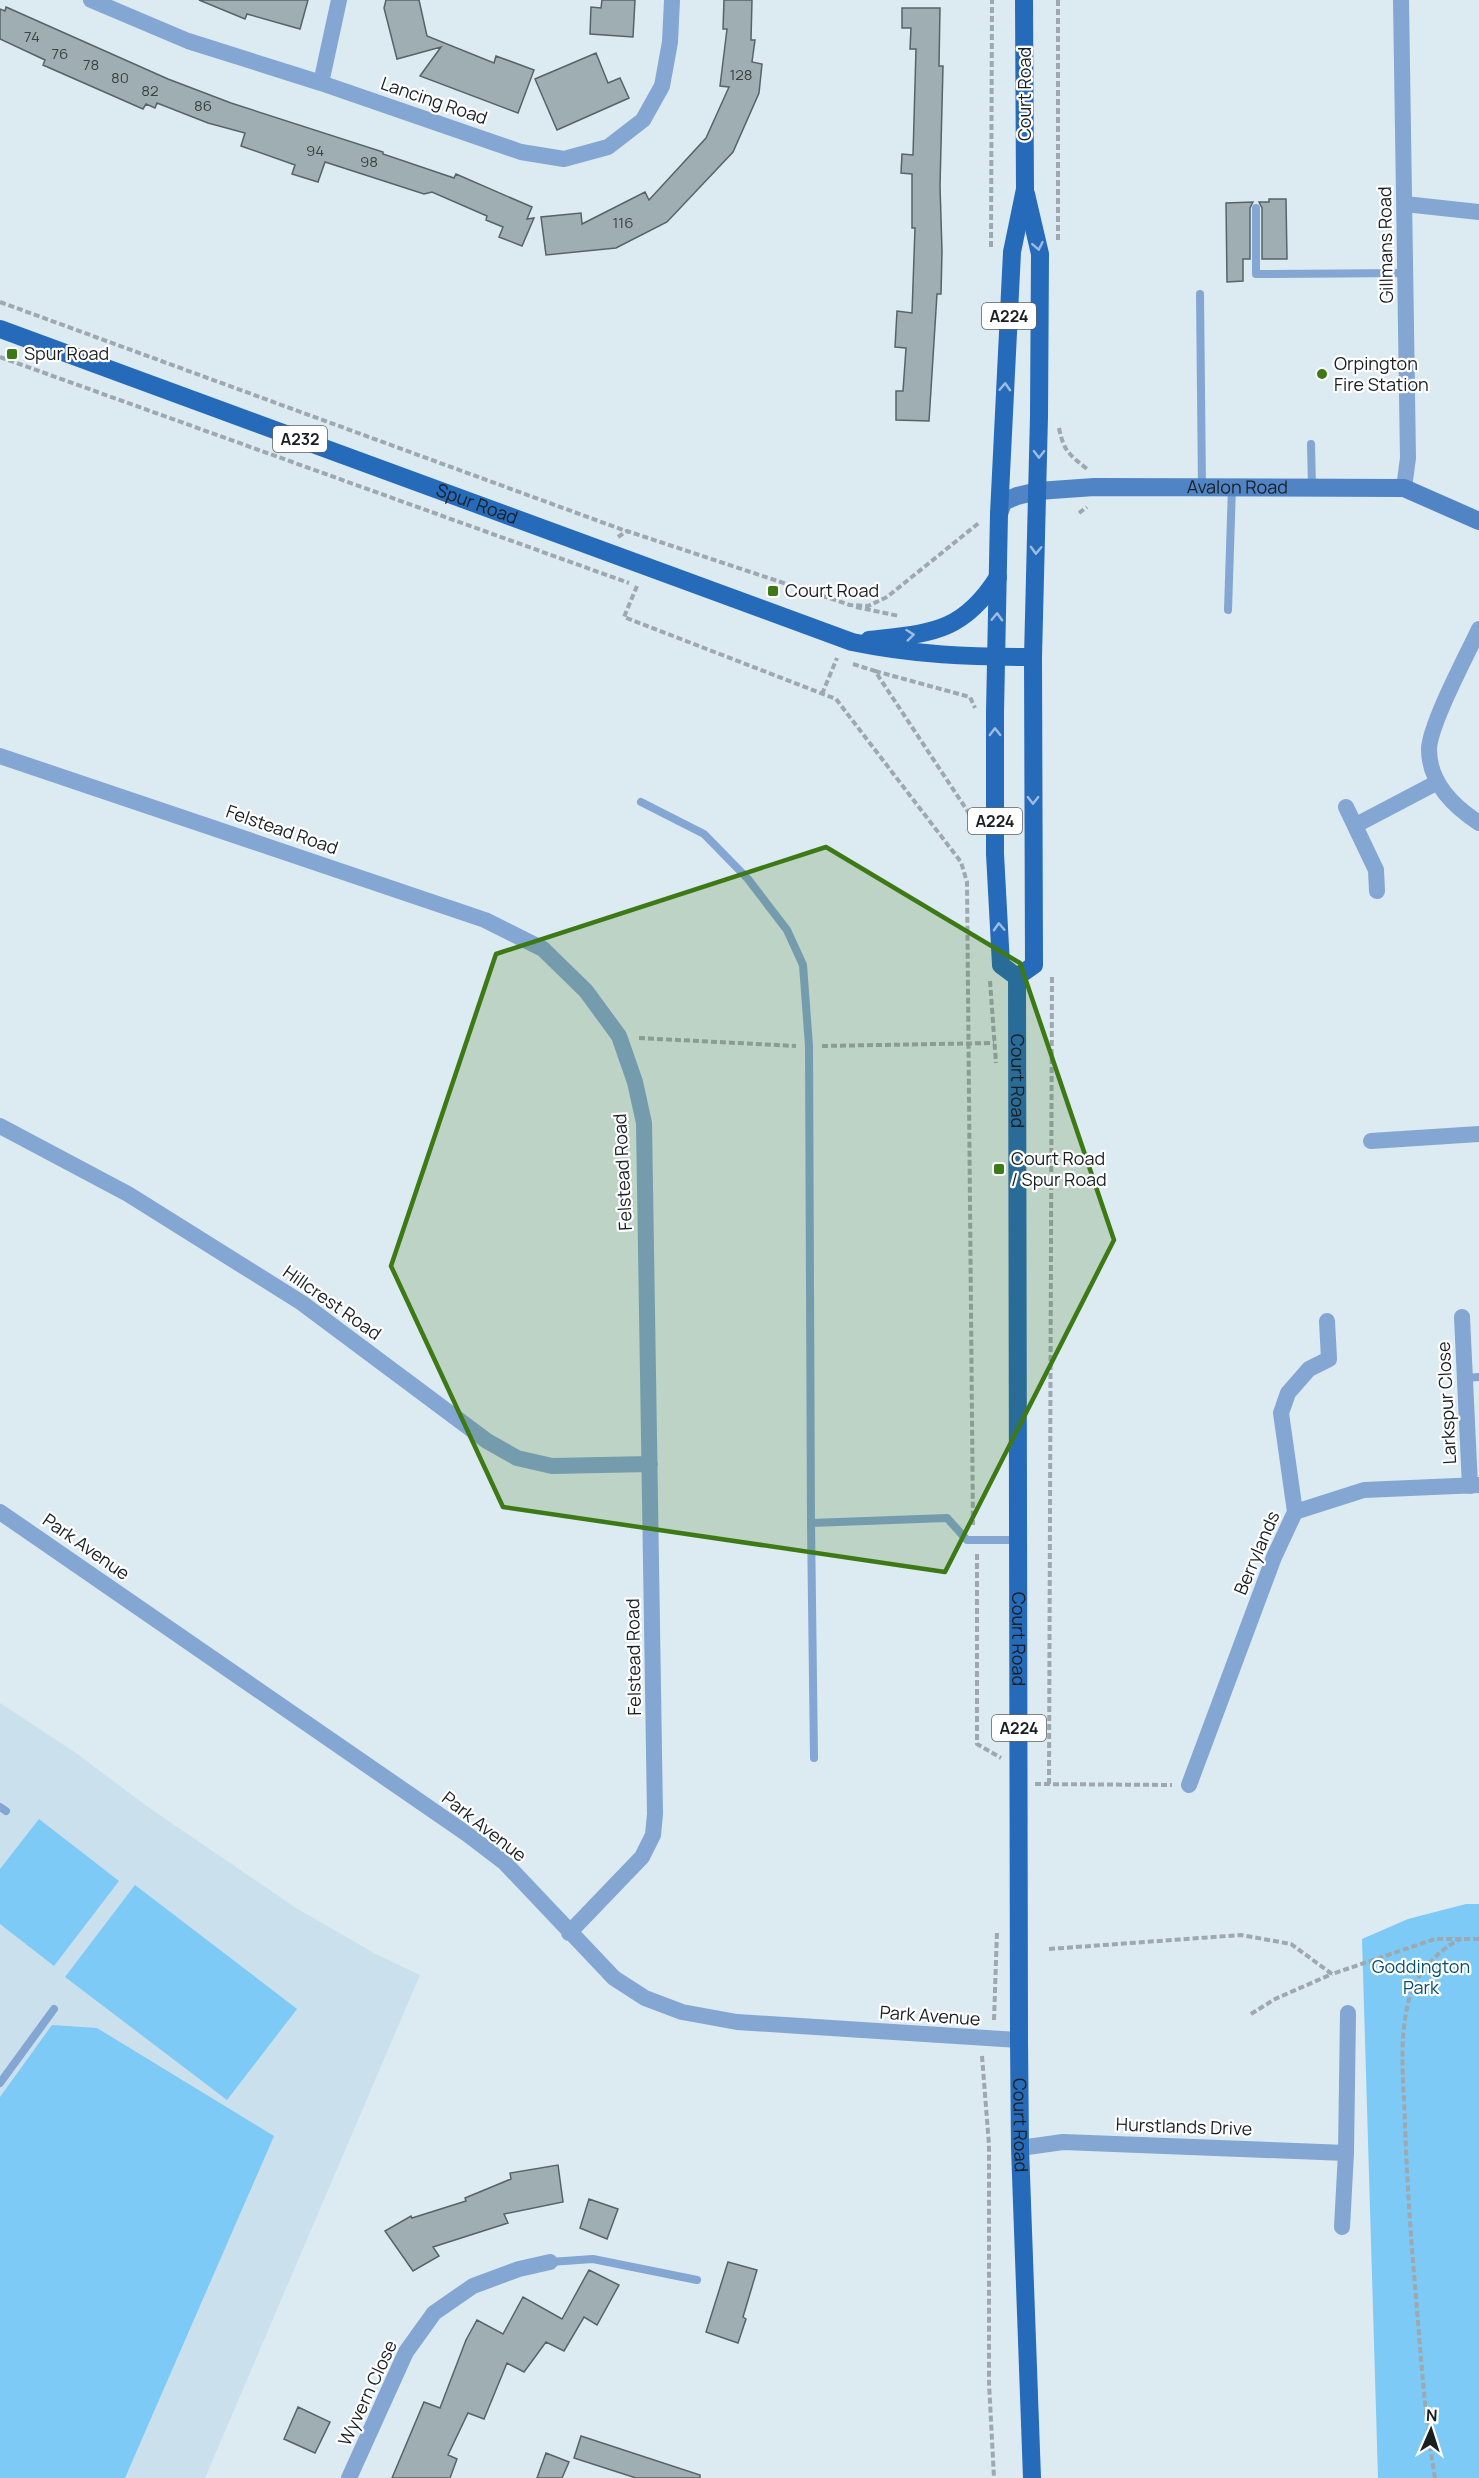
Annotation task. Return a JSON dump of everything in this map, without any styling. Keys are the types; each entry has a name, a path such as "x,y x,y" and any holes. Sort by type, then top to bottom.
{"main road":[{"name":"Court Road","path":"1017,977 1001,965 995,854 998,578 992,516 1012,252 1025,189 1024,0"},
{"name":"Court Road","path":"1017,977 1034,965 1033,657 1038,491 1040,254 1025,189"},
{"name":"Spur Road","path":"0,329 852,642 948,657 1033,657"},
{"path":"852,642 927,633 948,626 986,597 998,578"},
{"name":"Court Road","path":"1017,977 1020,2148 1032,2478"}],"street":[{"name":"Lancing Road","path":"91,0 188,40 521,152 564,159 608,147 643,120 662,86 670,42 672,0"},
{"path":"321,83 339,0"},
{"name":"Gillmans Road","path":"1401,0 1407,273 1408,458 1404,488"},
{"path":"1405,204 1479,212"},
{"name":"Avalon Road","path":"992,516 1003,502 1038,491 1094,487 1312,487 1404,488 1479,521"},
{"path":"1479,629 1434,730 1429,749 1436,783 1459,810 1479,823"},
{"name":"Felstead Road","path":"0,756 485,920 543,949 586,991 619,1036 635,1082 644,1123 656,1788 652,1835 642,1857 569,1933"},
{"path":"1356,825 1436,783"},
{"path":"1346,807 1376,870 1377,891"},
{"name":"Hillcrest Road","path":"0,1126 128,1194 302,1303 487,1440 517,1458 552,1466 650,1464"},
{"path":"1371,1141 1479,1134"},
{"name":"Larkspur Close","path":"1462,1317 1472,1378 1475,1486"},
{"path":"1295,1512 1281,1413 1288,1393 1309,1369 1329,1359 1327,1321"},
{"name":"Berrylands","path":"1189,1785 1274,1557 1295,1512 1364,1490 1475,1486"},
{"name":"Park Avenue","path":"0,1512 467,1834 505,1863 614,1978 645,1998 682,2012 737,2022 1019,2040"},
{"path":"1342,2227 1346,2153 1348,2013"},
{"name":"Hurstlands Drive","path":"1020,2148 1063,2142 1346,2153"},
{"name":"Wyvern Close","path":"349,2478 406,2352 434,2313 473,2286 519,2269 550,2262"}],"lane":[{"path":"1256,208 1256,274 1407,273"},
{"path":"1200,294 1202,488"},
{"path":"1311,444 1312,487"},
{"path":"1228,610 1232,488"},
{"path":"641,802 704,834 748,879 787,930 803,965 808,1046 814,1758"},
{"path":"811,1523 947,1518 967,1540 1018,1540"},
{"path":"0,2083 54,2009"},
{"path":"550,2262 593,2259 697,2280"}],"path":[{"path":"992,0 992,255"},
{"path":"1058,0 1058,248"},
{"path":"0,302 627,531 850,605 870,611 906,616"},
{"path":"0,357 648,590"},
{"path":"1059,424 1063,444 1075,463"},
{"path":"984,528 992,516"},
{"path":"850,605 868,606 887,597 992,516"},
{"path":"600,548 627,531"},
{"path":"637,586 624,617 836,699 961,862 967,882 972,1523 986,1541"},
{"path":"826,654 875,671 970,697 977,711"},
{"path":"822,694 837,658"},
{"path":"875,671 974,821"},
{"path":"974,812 975,833"},
{"path":"967,882 974,881"},
{"path":"1049,1784 1052,965"},
{"path":"989,973 996,1067"},
{"path":"971,1044 995,1043"},
{"path":"976,1554 977,1744 1001,1759"},
{"path":"1001,1747 1002,1770"},
{"path":"1020,1783 1189,1785"},
{"path":"994,2478 989,2383 989,2145 982,2039 994,2022 998,1927"},
{"path":"1049,1949 1241,1935 1292,1944 1332,1974"},
{"path":"1251,2014 1275,1999 1332,1974 1435,1939 1479,1939"},
{"path":"1435,2478 1429,2441 1407,2181 1402,2049 1410,1997 1425,1968 1445,1946 1461,1939"}],"highlighted area":[{"path":"826,847 1020,963 1114,1240 945,1572 503,1507 391,1266 496,954"}],"shaded area":[{"path":"0,1703 76,1753 148,1807 296,1908 374,1953 420,1975 205,2478 0,2478"}],"green space":[{"path":"39,1819 119,1881 54,1966 0,1924 0,1869"},
{"path":"135,1885 297,2009 227,2100 65,1977"},
{"name":"Goddington Park","path":"1466,1904 1479,1904 1479,2478 1378,2478 1362,1939 1408,1919"},
{"path":"52,2025 97,2028 274,2136 125,2478 0,2478 0,2097"}],"building":[{"path":"199,0 308,0 300,29 247,14 245,19"},
{"path":"386,0 419,0 427,36 494,63 496,56 534,70 518,113 420,76 441,47 397,59 384,8"},
{"path":"602,0 635,0 633,37 590,34 591,7 601,8"},
{"path":"724,0 752,0 751,40 755,40 752,62 762,64 759,93 733,152 667,222 616,248 546,255 541,217 581,213 582,224 645,192 649,200 706,138 729,87 720,86 727,29 723,29"},
{"path":"6,7 168,79 231,103 383,152 383,154 454,178 456,174 532,207 527,219 534,218 522,246 499,237 503,227 486,220 487,216 432,192 424,194 325,162 318,182 292,174 295,165 241,146 245,133 208,123 157,103 155,108 146,104 143,109 43,65 45,60 0,39 0,9 5,11"},
{"path":"902,8 940,8 939,66 943,66 940,186 941,294 937,294 929,421 896,420 896,391 903,391 906,348 895,347 897,311 912,313 915,228 912,228 912,174 901,173 902,154 913,155 916,49 910,49 911,28 902,28"},
{"path":"596,53 608,83 620,78 629,98 557,130 535,79"},
{"path":"1269,199 1286,199 1287,259 1262,259 1262,208 1259,202 1269,202"},
{"path":"1253,202 1250,208 1250,259 1243,259 1243,281 1227,282 1226,203"},
{"path":"558,2165 563,2202 504,2214 508,2223 433,2247 439,2256 413,2271 385,2231 411,2216 412,2218 466,2201 465,2198 511,2179 510,2173"},
{"path":"589,2199 618,2209 607,2239 580,2228"},
{"path":"728,2262 757,2270 738,2343 706,2332"},
{"path":"589,2270 619,2285 597,2325 584,2317 564,2351 546,2342 524,2372 507,2363 484,2419 468,2413 448,2455 457,2459 450,2478 392,2478 424,2402 440,2408 466,2340 477,2320 503,2334 523,2297 562,2319"},
{"path":"298,2407 330,2422 315,2453 284,2439"},
{"path":"581,2436 700,2475 700,2478 636,2478 574,2458"},
{"path":"546,2453 569,2462 562,2478 537,2478"}],"place":[{"name":"Spur Road","path":"12,354"},
{"name":"Orpington Fire Station","path":"1322,374"},
{"name":"Court Road","path":"773,591"},
{"name":"Court Road / Spur Road","path":"999,1169"}]}
